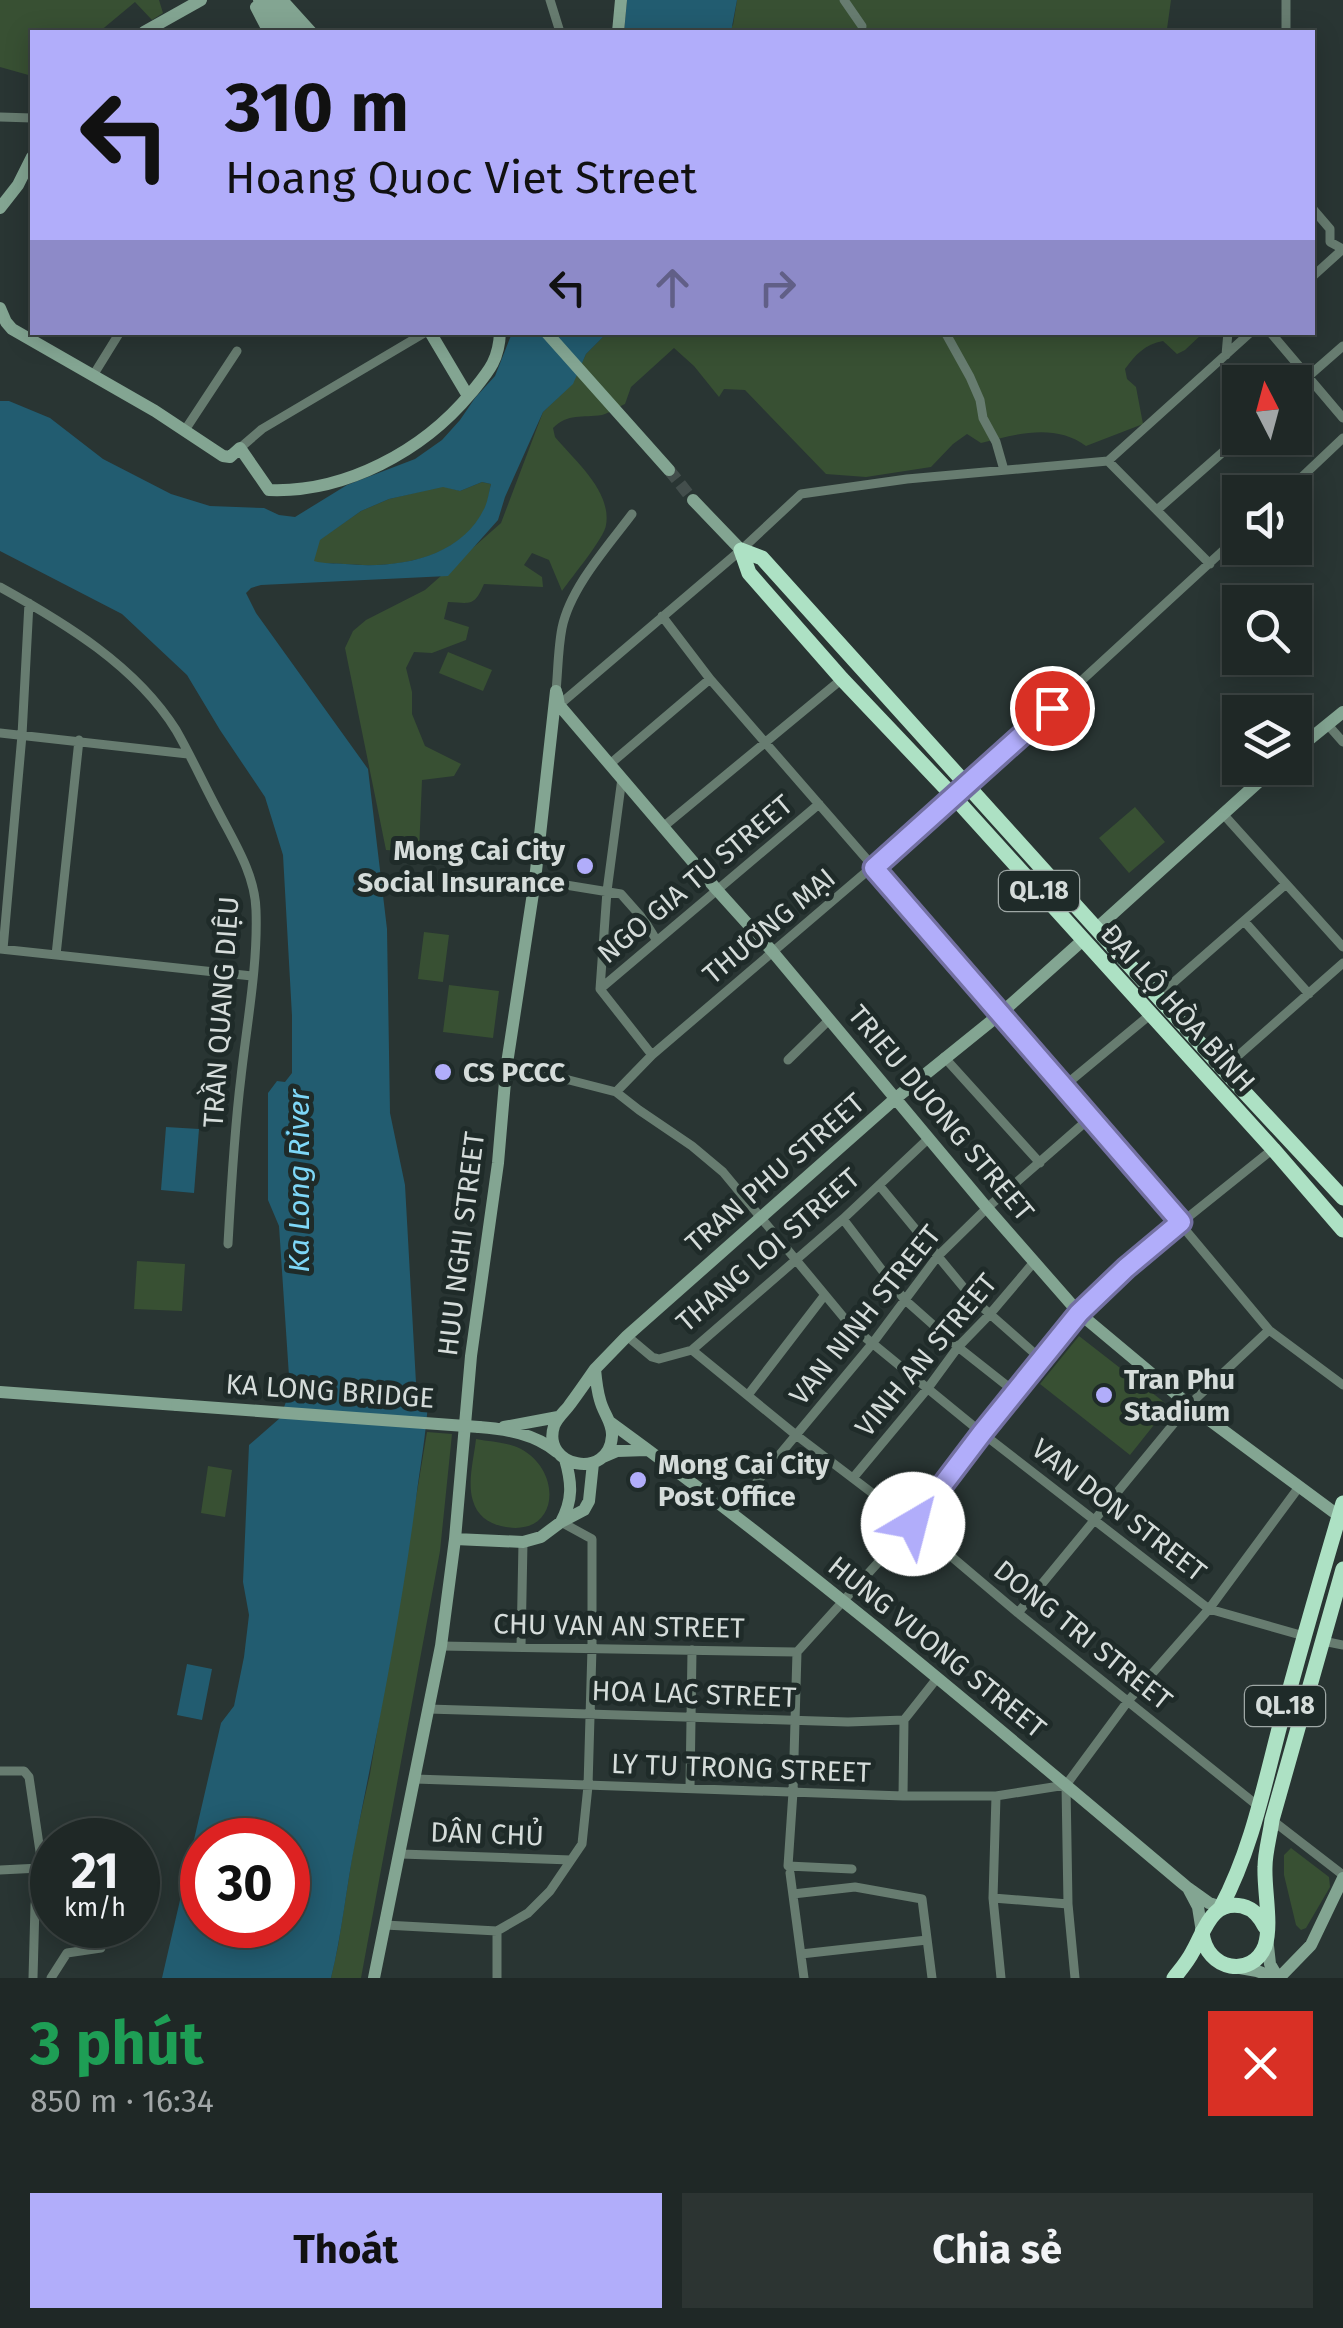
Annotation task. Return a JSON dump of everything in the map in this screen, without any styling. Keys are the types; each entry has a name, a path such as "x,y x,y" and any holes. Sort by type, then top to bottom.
{"highway":[{"name":"ĐẠI LỘ HÒA BÌNH","path":"741,550 762,558 1343,1198"},
{"name":"ĐẠI LỘ HÒA BÌNH","path":"741,550 749,573 842,679 954,797 1343,1230"},
{"path":"822,656 838,643"},
{"path":"954,797 967,786"},
{"path":"1083,940 1097,928"},
{"path":"1272,1149 1286,1138"},
{"name":"QL.18","path":"1221,1907 1239,1870 1341,1515"},
{"name":"QL.18","path":"1266,1931 1265,1863 1272,1820 1343,1569"},
{"path":"1304,1636 1323,1641"},
{"path":"1258,1806 1272,1820"},
{"path":"1174,1978 1192,1956 1209,1918 1221,1907 1249,1908 1266,1931 1258,1958 1212,1978"},
{"path":"1202,1932 1213,1960 1221,1966 1240,1968"}],"street":[{"path":"148,30 201,0"},
{"path":"256,0 268,30"},
{"path":"256,0 282,30"},
{"path":"272,0 296,30"},
{"path":"282,0 309,30"},
{"path":"550,0 559,30"},
{"path":"618,30 621,0"},
{"path":"844,0 861,30"},
{"path":"1286,0 1286,30"},
{"path":"0,117 30,118"},
{"path":"0,208 18,185 30,160"},
{"path":"1315,212 1330,230 1330,242 1343,249 1315,273"},
{"path":"0,308 12,329 94,374 222,456 230,457 262,430 423,335"},
{"path":"94,374 118,335"},
{"path":"430,335 468,396"},
{"path":"240,448 269,490 311,488 366,470 409,450 448,418 493,365 500,335"},
{"path":"549,335 669,470"},
{"path":"948,335 980,400 1004,470"},
{"path":"1226,355 1228,335"},
{"path":"558,698 741,550 802,494 908,479 1108,461 1248,335"},
{"path":"1273,335 1298,365"},
{"path":"1312,373 1343,346"},
{"path":"185,430 237,351"},
{"path":"1312,381 1343,418"},
{"path":"1304,475 1343,438"},
{"path":"1156,510 1222,452"},
{"path":"1108,461 1210,564"},
{"name":"ĐẠI LỘ HÒA BÌNH","path":"693,500 741,550"},
{"path":"558,698 562,627 571,603 632,514"},
{"path":"967,786 1222,553"},
{"name":"TRẦN QUANG DIỆU","path":"0,587 104,653 153,700 175,729 253,884 256,909 252,976 235,1124 228,1244"},
{"path":"29,603 22,735 1,949 252,976"},
{"path":"662,616 710,679 1091,1117 1269,1330 1343,1385"},
{"path":"610,764 710,679"},
{"path":"664,826 842,679"},
{"name":"TRIEU DUONG STREET","path":"558,698 1079,1313 1189,1406 1341,1515"},
{"name":"HUU NGHI STREET","path":"374,1978 441,1646 506,1070 558,698"},
{"path":"1312,738 1343,712"},
{"path":"1328,725 1343,742"},
{"path":"0,733 188,754"},
{"path":"56,955 79,740"},
{"path":"622,778 607,891 600,990 652,1055"},
{"path":"1097,928 1256,785"},
{"name":"THƯƠNG MẠI","path":"616,1092 652,1055 954,797"},
{"name":"NGO GIA TU STREET","path":"600,990 819,804"},
{"path":"1224,815 1343,947"},
{"path":"535,880 621,894 657,941"},
{"path":"1158,996 1286,884"},
{"path":"1244,921 1309,994"},
{"name":"TRAN PHU STREET","path":"562,1414 595,1370 628,1336 896,1098 1083,940"},
{"path":"1223,1069 1343,964"},
{"path":"1063,1086 1151,1014"},
{"path":"788,1060 829,1020"},
{"path":"944,1057 1040,1163"},
{"name":"VAN DON STREET","path":"506,1070 616,1092 723,1172 850,1325 982,1433 1209,1608 1304,1636"},
{"name":"VAN NINH STREET","path":"731,1513 872,1344 937,1257 1091,1117"},
{"name":"THANG LOI STREET","path":"628,1336 652,1357 692,1350 930,1138"},
{"path":"804,1978 789,1870 796,1652 913,1524 1079,1313 1126,1268 1272,1149"},
{"path":"878,1185 974,1300 1042,1360"},
{"path":"843,1219 904,1298 1015,1392"},
{"name":"VINH AN STREET","path":"852,1478 958,1347 1034,1262"},
{"path":"748,1395 824,1296"},
{"path":"1018,1613 1189,1406 1269,1330"},
{"name":"DONG TRI STREET","path":"692,1350 913,1524 1258,1806"},
{"path":"455,1538 523,1542 540,1538 561,1522 579,1515 589,1501 598,1460 612,1440 595,1370"},
{"name":"KA LONG BRIDGE","path":"0,1392 497,1428"},
{"path":"497,1428 562,1414 582,1405 607,1418"},
{"path":"561,1522 570,1504 571,1480 552,1436 562,1414"},
{"name":"HUNG VUONG STREET","path":"607,1418 938,1677 1188,1888 1221,1907"},
{"path":"497,1428 544,1441 574,1463 598,1460 616,1451 649,1450"},
{"path":"1074,1978 1066,1785 1128,1702 1209,1608 1299,1486"},
{"path":"385,1925 498,1930 528,1913 550,1891 582,1844 588,1786 592,1539 561,1522"},
{"path":"521,1647 523,1542"},
{"path":"1323,1641 1343,1645"},
{"name":"CHU VAN AN STREET","path":"441,1646 796,1652"},
{"path":"690,1788 692,1650"},
{"path":"903,1796 904,1720 938,1677"},
{"name":"HOA LAC STREET","path":"428,1709 691,1719 904,1720"},
{"path":"0,1770 24,1771 29,1777 35,1818"},
{"name":"LY TU TRONG STREET","path":"415,1779 903,1796 996,1796 1066,1785"},
{"path":"996,1796 993,1898 1001,1978"},
{"path":"1272,1820 1343,1877 1311,1945 1278,1978"},
{"name":"DÂN CHỦ","path":"401,1854 571,1860"},
{"path":"0,1870 30,1868"},
{"path":"789,1870 852,1869"},
{"path":"793,1894 855,1888 922,1899 932,1978"},
{"path":"1188,1888 1198,1907 1202,1932"},
{"path":"993,1898 1068,1904"},
{"path":"497,1978 498,1930"},
{"path":"1266,1931 1270,1964 1278,1978"},
{"path":"801,1954 927,1940"},
{"path":"33,1978 34,1948"},
{"path":"51,1978 67,1953 101,1948"},
{"path":"1240,1968 1278,1978"}],"green space":[{"path":"0,0 159,0 163,13 152,20 135,2 101,30 30,30 30,75 0,67"},
{"path":"737,0 1171,0 1168,30 728,30 733,25"},
{"path":"605,335 1201,335 1177,354 1163,341 1151,345 1125,369 1127,379 1136,387 1143,424 1086,446 1048,433 981,443 967,434 931,467 866,477 826,474 745,390 724,389 719,397 674,348 631,387 625,404 602,415 570,418 553,428 555,437 598,488 606,512 600,539 562,591 549,560 532,553 524,565 542,577 543,587 484,584 471,602 448,602 444,619 469,627 466,640 432,653 414,652 406,668 412,714 425,746 461,764 454,776 422,780 419,852 386,850 345,648 353,631 366,620 425,590 501,523 543,412 572,384 586,354"},
{"path":"482,482 491,484 486,506 461,539 444,549 384,565 313,562 319,540 361,511 389,499 443,486 460,491"},
{"path":"448,652 492,670 483,691 439,673"},
{"path":"1135,807 1165,842 1129,873 1099,838"},
{"path":"424,932 449,935 443,982 418,979"},
{"path":"449,985 499,991 493,1038 443,1032"},
{"path":"137,1261 185,1264 182,1311 134,1309"},
{"name":"Tran Phu Stadium","path":"1079,1336 1169,1406 1130,1455 1040,1384"},
{"path":"427,1432 452,1434 440,1551 361,1978 331,1978 370,1774"},
{"path":"476,1439 521,1449 535,1459 549,1487 549,1501 535,1523 520,1528 501,1526 477,1510 471,1486"},
{"path":"208,1466 232,1470 225,1517 201,1513"},
{"path":"1291,1848 1329,1877 1330,1887 1306,1928 1301,1930 1296,1925 1284,1875 1284,1855"}],"water":[{"path":"627,0 737,0 731,30 624,30"},
{"name":"Ka Long River","path":"511,335 605,335 586,354 573,384 543,412 498,520 448,576 261,585 246,593 256,613 368,769 387,929 390,1113 405,1185 417,1401 428,1402 396,1629 331,1978 162,1978 180,1900 180,1948 310,1948 310,1818 199,1818 221,1723 234,1706 244,1657 249,1615 243,1582 249,1445 280,1418 290,1391 279,1226 268,1200 268,1093 277,1081 285,1082 292,1073 283,855 265,797 187,675 122,614 0,551 0,401 50,418 103,459 171,494 210,506 264,508 295,517 347,485 415,459 442,440 495,376","holes":["482,482 491,484 485,507 460,539 425,557 385,565 314,561 320,540 361,511 389,499 443,487 460,491"]},
{"path":"166,1127 199,1129 194,1193 161,1190"},
{"path":"187,1664 212,1669 202,1720 177,1715"}],"tunnel":[{"path":"669,470 693,500"}],"place":[{"name":"Mong Cai City Social Insurance","path":"585,866"},
{"name":"CS PCCC","path":"443,1072"},
{"name":"Tran Phu Stadium","path":"1104,1395"},
{"name":"Mong Cai City Post Office","path":"638,1480"}],"route":[{"path":"913,1524 1079,1313 1181,1222 874,868 1052,708"}]}
